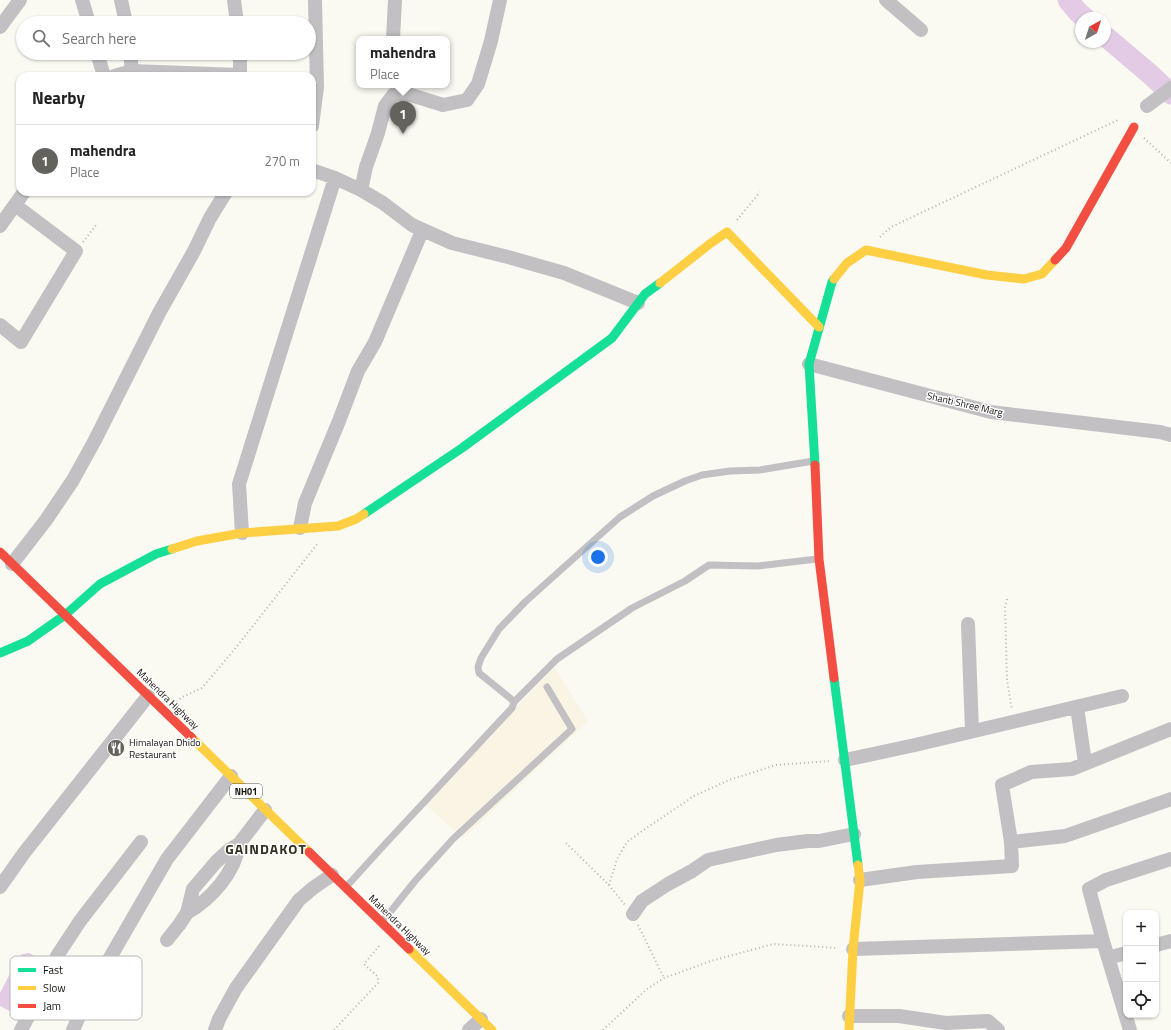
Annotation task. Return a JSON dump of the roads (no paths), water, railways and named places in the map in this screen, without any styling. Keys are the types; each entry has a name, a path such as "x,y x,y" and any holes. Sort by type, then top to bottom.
{"main road":[{"path":"849,1030 853,949 860,880 819,559 816,460 809,364 832,282 847,263 866,250 987,275 1024,279 1042,274 1066,248 1134,127"},
{"path":"0,653 28,641 65,615 100,584 156,554 198,541 242,533 338,526 356,519 462,448 612,338 645,294 727,232 819,327"},
{"name":"Mahendra Highway","path":"0,552 492,1030"}],"street":[{"path":"0,27 20,0"},
{"path":"82,0 87,16"},
{"path":"121,0 125,16"},
{"path":"234,0 236,16"},
{"path":"315,0 315,16"},
{"path":"393,36 395,0"},
{"path":"385,106 394,94 411,95 443,105 467,100 478,84 491,41 500,0"},
{"path":"886,0 921,30"},
{"path":"316,44 316,95"},
{"path":"99,60 103,72"},
{"path":"131,60 132,71"},
{"path":"240,60 240,72"},
{"path":"128,72 159,72"},
{"path":"361,190 366,167 378,133 385,106 387,88"},
{"path":"1147,106 1171,88"},
{"path":"316,171 361,190 384,203 412,225 452,243 564,273 638,303"},
{"path":"242,533 239,484 335,178"},
{"path":"0,226 21,196"},
{"path":"12,564 46,520 73,480 95,440 159,312 224,196"},
{"path":"0,325 21,342 76,251 15,205"},
{"path":"300,528 305,502 358,371 375,342 422,230"},
{"name":"Shanti Shree Marg","path":"809,364 991,412 1160,432 1171,435"},
{"path":"968,624 972,731"},
{"path":"0,887 29,847 148,696"},
{"path":"845,760 1122,696"},
{"path":"1077,707 1085,764"},
{"path":"860,880 917,872 1012,866 1012,842 1002,785 1031,772 1072,769 1171,728"},
{"path":"111,956 167,859 231,776"},
{"path":"1012,842 1065,836 1171,800"},
{"path":"167,940 186,913 198,906 208,897 225,876 237,855 238,844 265,810"},
{"path":"633,914 642,901 708,860 776,845 808,841 819,842 854,834"},
{"path":"57,956 80,921 141,842"},
{"path":"1130,1030 1089,890 1106,880 1171,859"},
{"path":"215,1030 219,1019 236,988 299,900 332,875"},
{"path":"853,949 1103,941"},
{"path":"1159,944 1171,941"},
{"path":"1108,958 1123,954"},
{"path":"849,1016 899,1016 946,1022 988,1021 998,1030"},
{"path":"468,1030 481,1019"},
{"path":"21,1030 26,1020"},
{"path":"73,1030 77,1020"}],"lane":[{"path":"514,702 479,673 478,667 481,658 499,629 520,607 620,517 653,496 702,475 730,471 760,470 816,460"},
{"path":"346,888 386,842 512,708 514,702 557,659 632,608 685,581 709,565 758,566 819,559"},
{"path":"381,922 391,912 415,880 453,839 572,729 547,687"}],"waterway":[{"path":"1068,0 1078,12"},
{"path":"1111,41 1171,94"}],"place":[{"name":"mahendra","path":"403,134"},
{"name":"Himalayan Dhido Restaurant","path":"116,748"}],"district":[{"name":"GAINDAKOT","path":"266,848"}]}
